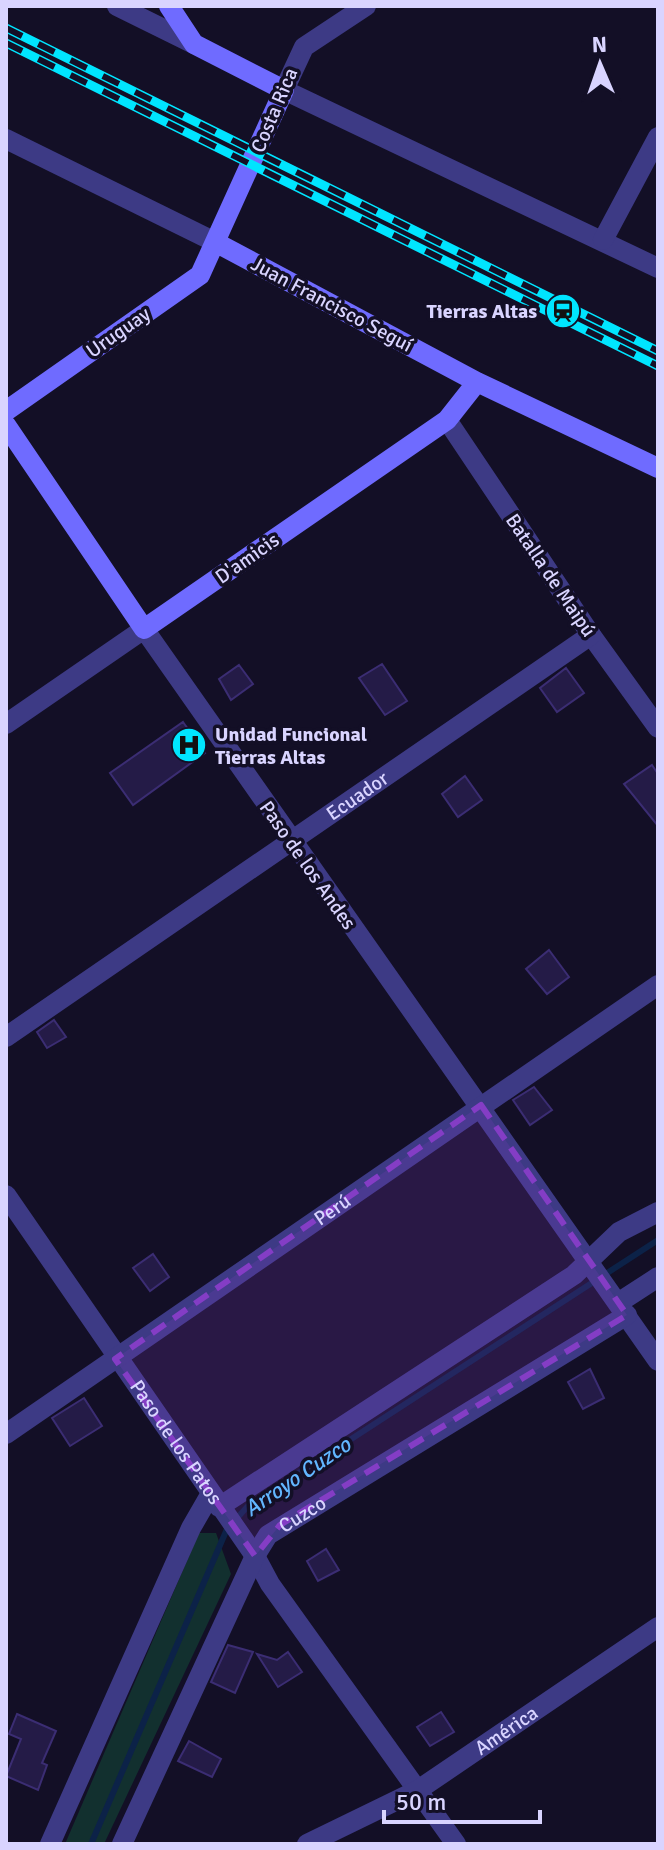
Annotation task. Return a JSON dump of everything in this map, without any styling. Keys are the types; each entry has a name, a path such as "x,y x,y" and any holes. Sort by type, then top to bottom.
{"street":[{"path":"117,6 284,90 658,268"},
{"path":"169,6 194,44"},
{"name":"Costa Rica","path":"215,242 304,47 366,6"},
{"path":"603,240 658,137"},
{"name":"Juan Francisco Seguí","path":"6,139 215,242 477,382 658,468"},
{"name":"Uruguay","path":"6,411 200,275 215,242"},
{"name":"D'amicis","path":"6,724 447,420 477,382"},
{"name":"Batalla de Maipú","path":"447,420 591,635 658,728"},
{"name":"Paso de los Andes","path":"6,425 290,840 481,1105 622,1309"},
{"name":"Ecuador","path":"6,1037 591,635"},
{"name":"Perú","path":"6,1434 658,985"},
{"name":"Paso de los Patos","path":"6,1195 115,1359 255,1556 270,1584 456,1844"},
{"path":"50,1844 191,1528 218,1506 574,1275 596,1271 619,1232 658,1212"},
{"name":"Cuzco","path":"122,1844 255,1556 280,1525 622,1309 658,1277"},
{"path":"622,1309 658,1361"},
{"name":"América","path":"307,1844 418,1790 658,1627"}],"highlighted area":[{"path":"481,1105 627,1315 280,1525 255,1556 115,1359"}],"green space":[{"path":"199,1533 216,1533 231,1574 104,1844 65,1844"}],"building":[{"path":"382,664 407,701 385,715 359,678"},
{"path":"239,665 253,684 231,700 219,679"},
{"path":"566,668 584,693 557,712 540,688"},
{"path":"183,722 205,753 133,805 110,773"},
{"path":"652,765 658,774 658,826 624,784"},
{"path":"465,776 482,800 458,817 442,794"},
{"path":"549,950 569,977 547,994 526,969"},
{"path":"54,1020 66,1037 47,1048 37,1032"},
{"path":"534,1087 552,1110 530,1125 513,1100"},
{"path":"153,1254 169,1277 150,1291 133,1268"},
{"path":"590,1369 604,1398 583,1409 568,1382"},
{"path":"84,1398 102,1426 70,1446 52,1418"},
{"path":"326,1549 339,1570 318,1581 307,1561"},
{"path":"228,1645 253,1652 235,1693 211,1682"},
{"path":"288,1652 302,1672 278,1687 257,1654 277,1660"},
{"path":"441,1712 454,1732 430,1746 417,1727"},
{"path":"17,1714 56,1731 42,1763 47,1765 38,1790 6,1776 21,1739 9,1734"},
{"path":"189,1741 221,1759 212,1777 178,1761"}],"waterway":[{"name":"Arroyo Cuzco","path":"91,1844 227,1529 248,1506 658,1240"}],"railway":[{"path":"6,28 658,351"},
{"path":"6,43 658,366"}],"place":[{"name":"Tierras Altas","path":"563,311"},
{"name":"Unidad Funcional Tierras Altas","path":"189,745"}]}
